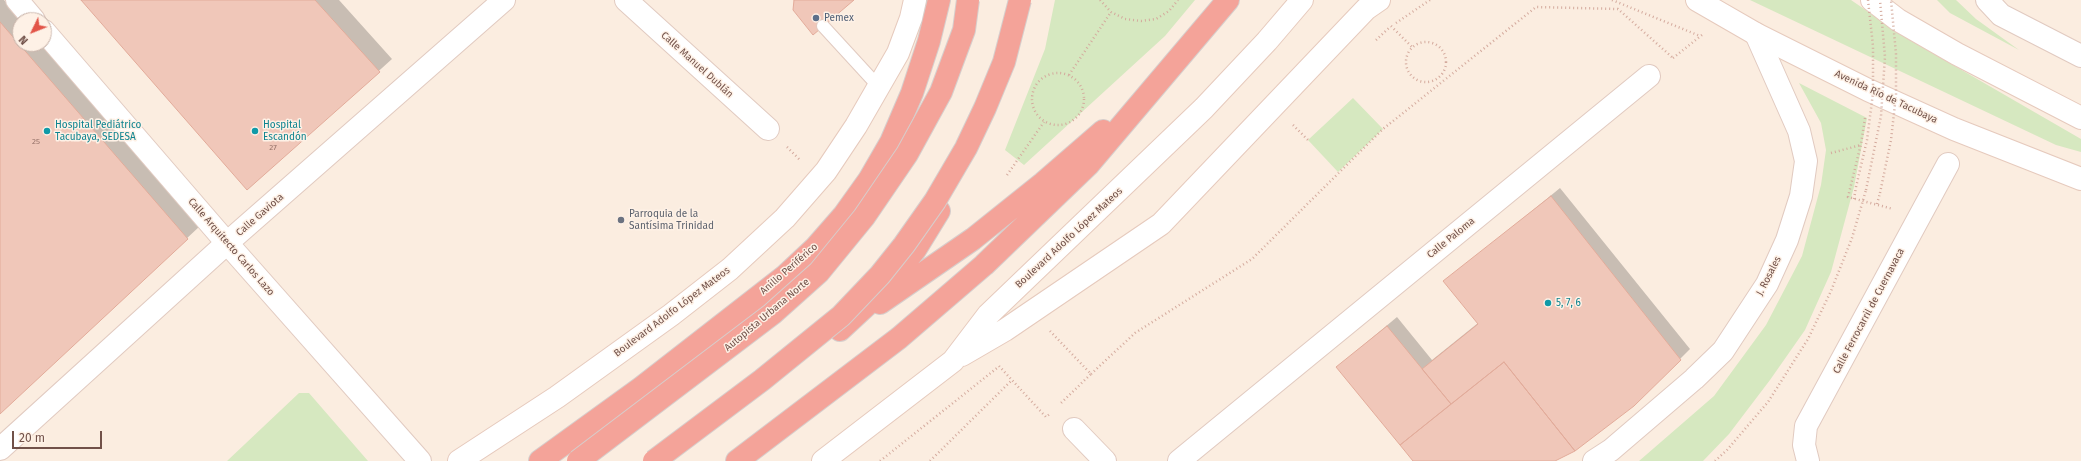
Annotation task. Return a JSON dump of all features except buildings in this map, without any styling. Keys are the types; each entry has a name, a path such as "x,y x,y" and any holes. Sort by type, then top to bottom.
{"highway":[{"name":"Anillo Periférico","path":"540,461 642,388 785,276 816,247 844,215 869,180 891,142 912,93 929,42 939,0"},
{"name":"Autopista Urbana Norte","path":"578,461 772,314 824,266 864,217 907,154 941,92 964,30 968,0"},
{"path":"664,461 746,402 839,330 868,304 895,275 915,250 950,190 981,114 994,68 1008,0"},
{"path":"654,461 762,380 841,316 880,274 904,245 935,201 966,148 986,108 1004,62 1020,0"},
{"path":"737,461 899,338 984,265 1089,164 1228,0"},
{"path":"839,330 907,286 973,239 1043,183 1112,124 1177,61"},
{"path":"742,461 758,446"}],"street":[{"path":"17,0 27,12"},
{"name":"Calle Gaviota","path":"0,449 227,243 504,0"},
{"name":"Calle Manuel Dublán","path":"626,0 768,129"},
{"name":"Boulevard Adolfo López Mateos","path":"460,461 557,396 671,315 730,269 785,218 820,179 856,126 898,53 911,18 915,0"},
{"name":"Boulevard Adolfo López Mateos","path":"823,461 953,361 988,315 1204,108 1267,41 1302,0"},
{"path":"953,361 1005,330 1161,224 1366,9 1379,0"},
{"name":"Avenida Río de Tacubaya","path":"1690,0 1711,8 1756,34 1954,129 2081,179"},
{"path":"1872,0 1898,20 1957,54 2081,118"},
{"path":"1987,0 2002,15 2081,56"},
{"name":"J. Rosales","path":"1594,461 1617,445 1694,379 1723,351 1767,284 1787,240 1801,196 1806,160 1799,130 1756,34"},
{"name":"Calle Arquitecto Carlos Lazo","path":"52,40 227,243 420,461"},
{"name":"Calle Paloma","path":"1179,461 1649,76"},
{"name":"Calle Ferrocarril de Cuernavaca","path":"1808,461 1804,445 1806,426 1948,164"},
{"path":"1074,429 1105,461"}],"lane":[{"path":"823,26 879,87"}],"path":[{"path":"1100,0 1111,12 1125,20 1141,21 1156,19 1169,11 1178,0"},
{"path":"1612,0 1700,36"},
{"path":"1854,199 1867,140 1873,93 1873,46 1868,0"},
{"path":"1715,461 1727,450 1768,402 1808,339 1834,284 1852,238 1866,190 1881,116 1884,86 1884,43 1880,0"},
{"path":"1861,144 1848,197 1877,204 1891,140 1896,95 1896,54 1892,0"},
{"path":"1057,407 1135,333 1252,259 1383,129 1536,7 1618,9 1673,58"},
{"path":"1649,76 1700,36 1711,8"},
{"path":"1069,75 1111,12"},
{"path":"1391,26 1412,47"},
{"path":"1421,42 1428,42 1440,48 1444,53 1446,66 1440,78 1427,83 1421,82 1410,75 1405,62 1406,55 1412,47 1421,42"},
{"path":"1060,73 1069,75 1082,87 1084,95 1081,112 1069,124 1052,125 1044,122 1037,116 1032,104 1033,90 1037,83 1044,77 1051,74 1060,73"},
{"path":"1289,121 1308,140"},
{"path":"1005,178 1044,122"},
{"path":"768,129 820,179"},
{"path":"1046,326 1091,374"},
{"path":"999,366 1046,417 1052,412"},
{"path":"930,461 1012,380"}],"green space":[{"path":"1055,0 1195,0 1165,36 1024,165 1005,150 1045,49"},
{"path":"1750,0 1851,0 1908,39 2081,139 2081,152 2056,145"},
{"path":"1937,0 1956,0 1976,19 2019,50 1950,13"},
{"path":"1799,83 1867,118 1854,187 1831,272 1805,330 1770,380 1729,434 1703,461 1639,461 1714,396 1766,325 1802,256 1821,185 1826,150 1821,123"},
{"path":"1353,98 1383,129 1338,172 1308,140"},
{"path":"299,393 309,393 368,461 227,461"}],"place":[{"name":"Pemex","path":"816,18"},
{"name":"Hospital Pediátrico Tacubaya, SEDESA","path":"47,131"},
{"name":"Hospital Escandón","path":"255,131"},
{"name":"Parroquia de la Santísima Trinidad","path":"621,220"},
{"name":"5, 7, 6","path":"1548,303"}]}
